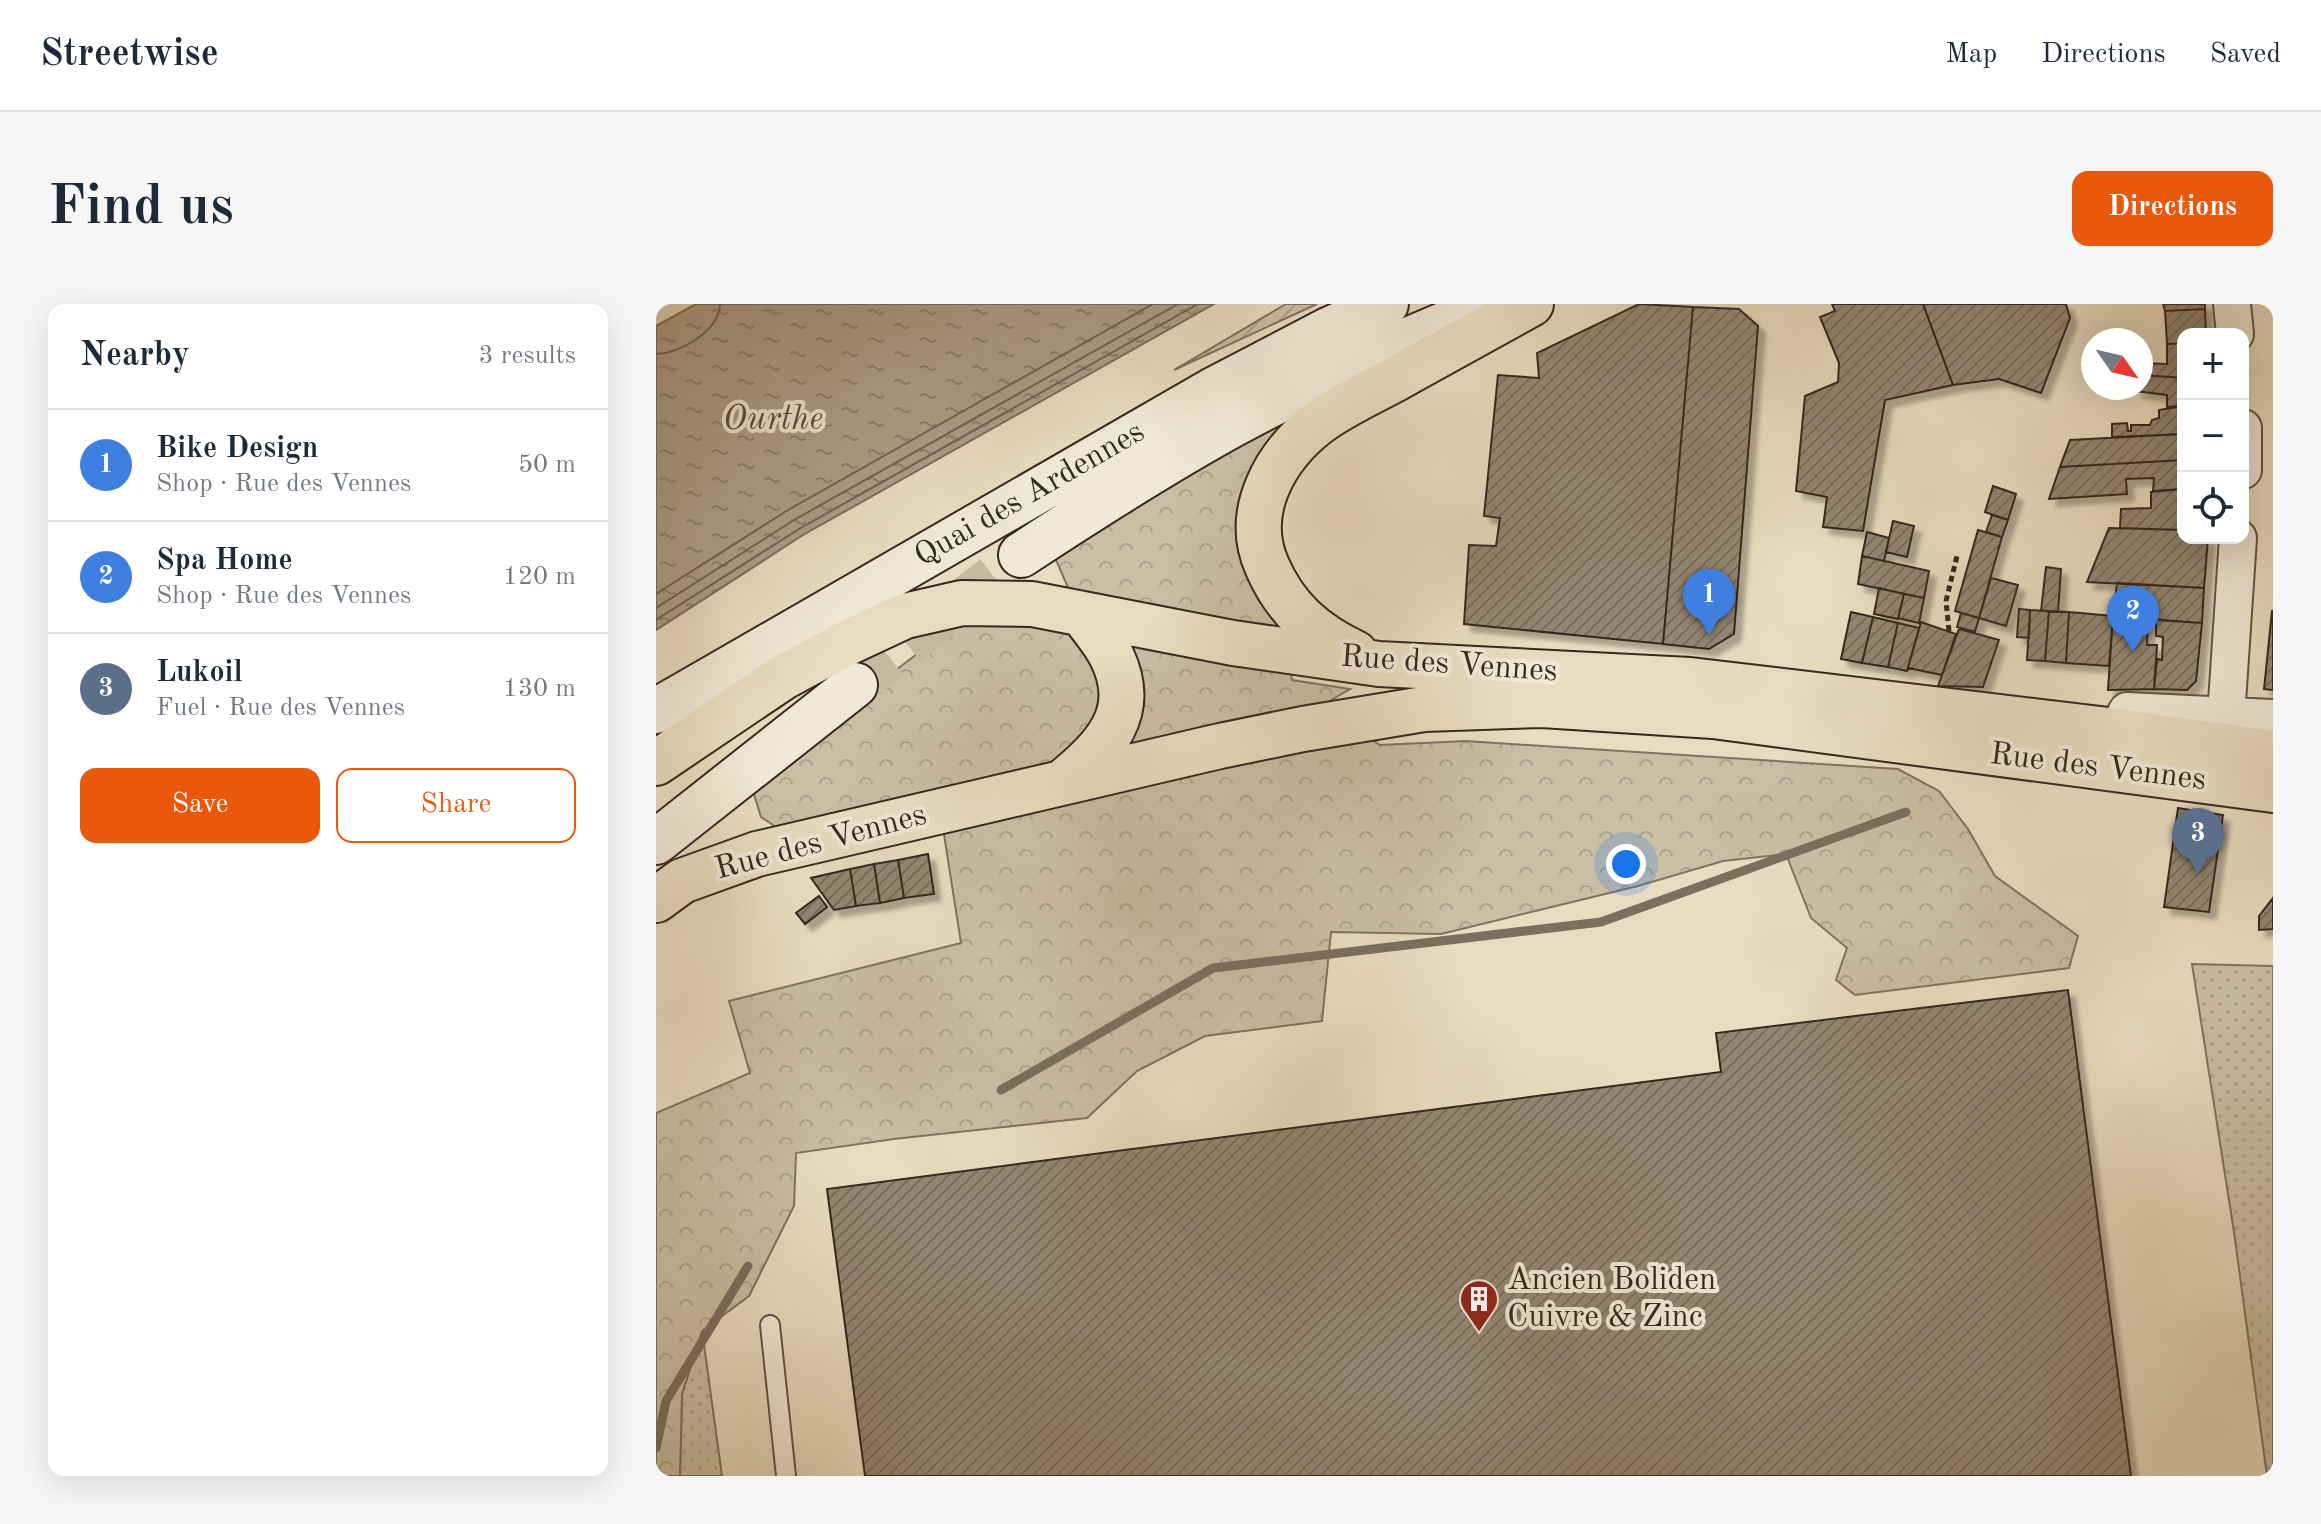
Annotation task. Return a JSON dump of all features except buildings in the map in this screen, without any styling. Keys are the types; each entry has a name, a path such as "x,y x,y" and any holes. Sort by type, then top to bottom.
{"main road":[{"name":"Quai des Ardennes","path":"664,709 983,520 1199,398 1328,330 1386,304"},
{"name":"Quai des Ardennes","path":"1021,555 1120,490 1232,425 1389,347 1494,304"},
{"path":"1379,664 1316,631 1292,609 1275,586 1263,557 1258,528 1259,508 1270,481 1286,452 1320,421 1531,304"},
{"name":"Rue des Vennes","path":"656,763 782,678 846,666 905,616 962,603 1032,604 1233,643 1379,664 1690,680 2117,731"},
{"path":"1061,783 1091,758 1110,735 1120,714 1121,692 1111,655 1084,616"},
{"path":"656,786 846,666"},
{"path":"656,842 846,666"},
{"name":"Rue des Vennes","path":"656,900 682,881 757,854 1220,746 1424,709 1542,705 1713,716 2273,790"},
{"path":"2117,731 2273,753"}],"street":[{"path":"2232,304 2234,328"},
{"path":"2226,717 2238,544"},
{"name":"Rue des Vennes","path":"2117,731 2127,711 2273,718"}],"lane":[{"path":"770,1325 786,1476"}],"path":[{"path":"1949,631 1946,601 1957,556"}],"green space":[{"path":"1286,304 1317,304 1174,370"},
{"path":"1320,400 1256,474 1294,641 1286,640 1292,680 1350,689 1321,706 1380,745 1466,741 1898,769 1939,791 1968,829 1995,876 2078,936 2069,968 1855,995 1836,980 1847,948 1811,918 1786,854 1723,861 1638,886 1441,934 1331,932 1322,1021 1205,1036 1137,1071 1087,1118 796,1153 794,1206 749,1296 702,1331 682,1394 680,1476 656,1476 656,1113 750,1073 729,1001 961,943 938,796 782,831 761,817 750,781 963,619 1082,620 1053,553"},
{"path":"2192,964 2273,966 2273,1476 2267,1476 2234,1232"},
{"path":"702,1330 722,1476 680,1476 682,1394"}],"water":[{"name":"Ourthe","path":"696,304 1214,304 803,535 656,630 656,326"}],"waterway":[{"path":"1001,1090 1213,968 1601,922 1906,812"},
{"path":"656,1448 666,1401 748,1266"}],"tunnel":[{"path":"855,685 1021,555"}],"place":[{"name":"Bike Design","path":"1709,635"},
{"name":"Spa Home","path":"2133,652"},
{"name":"Lukoil","path":"2198,874"},
{"name":"Ancien Boliden Cuivre & Zinc","path":"1479,1333"}]}
